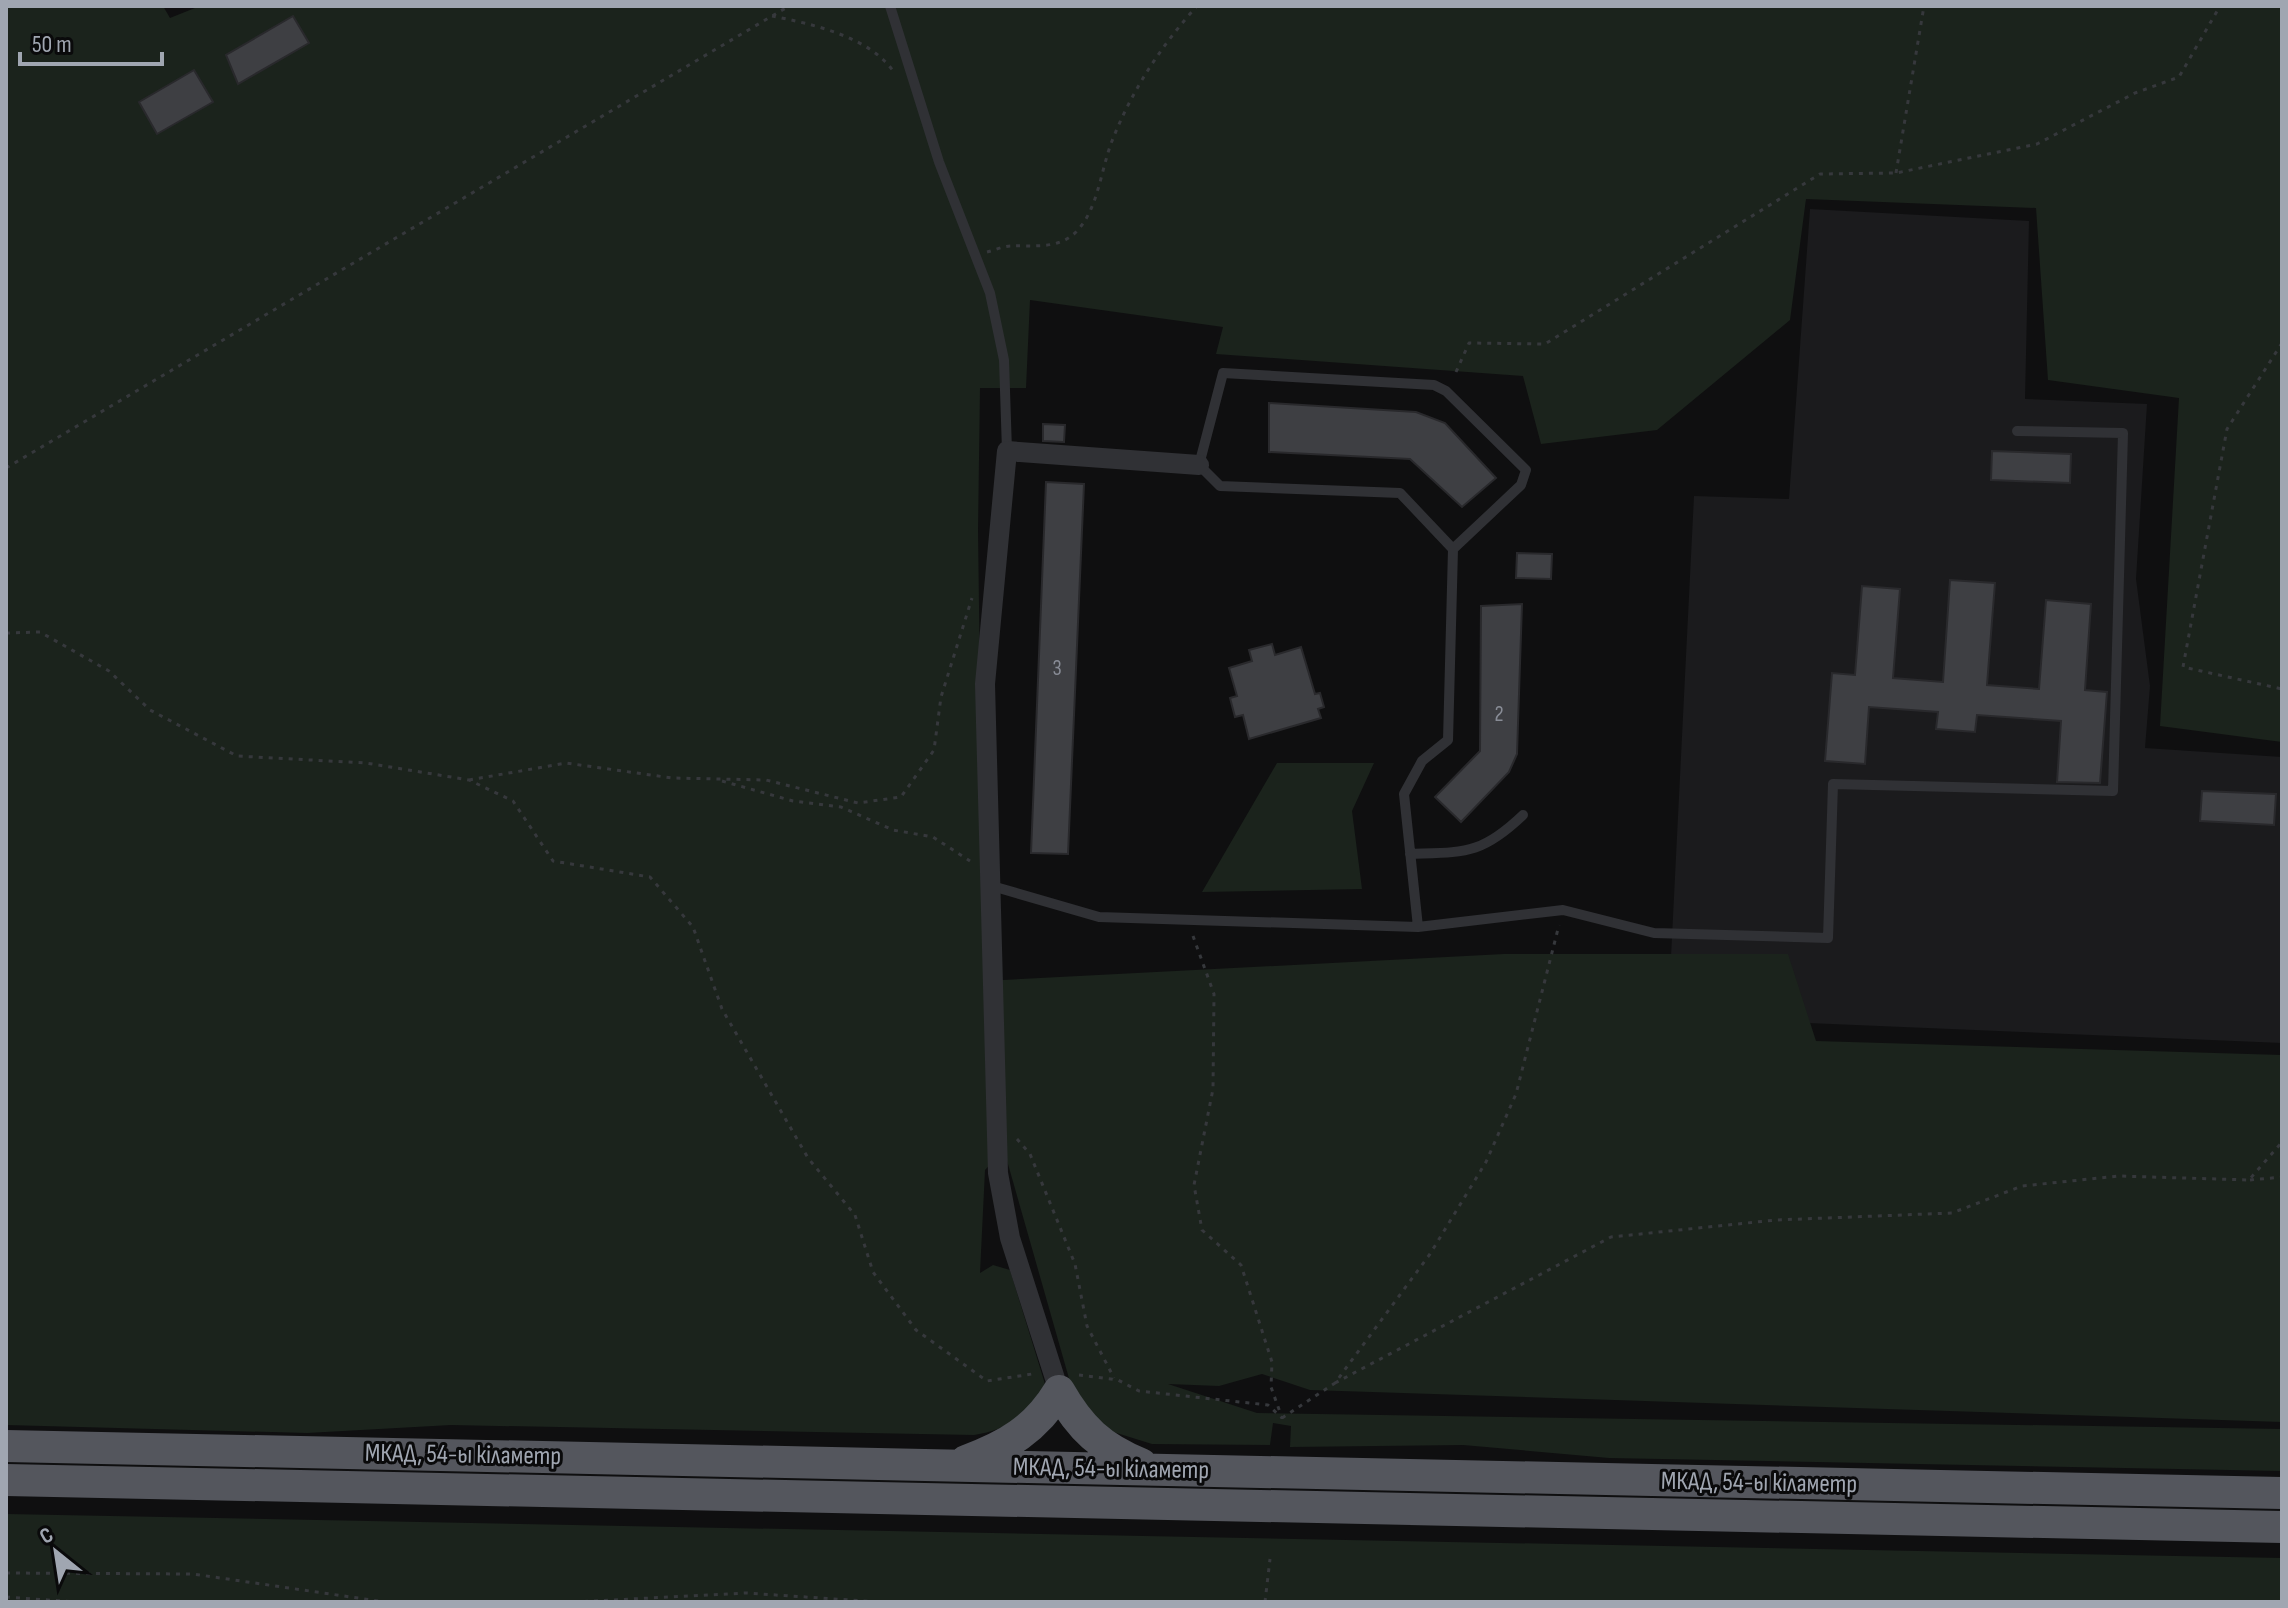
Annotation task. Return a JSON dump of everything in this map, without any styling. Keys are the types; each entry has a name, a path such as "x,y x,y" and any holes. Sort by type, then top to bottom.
{"highway":[{"path":"956,1465 994,1451 1029,1431 1046,1413 1056,1381"},
{"path":"1056,1381 1075,1420 1095,1441 1114,1453 1159,1470"},
{"name":"МКАД, 54-ы кіламетр","path":"6,1446 2282,1493"},
{"name":"МКАД, 54-ы кіламетр","path":"6,1480 2282,1527"}],"street":[{"path":"1056,1381 1004,1210 998,1173 985,684 1007,451 1199,465"}],"lane":[{"path":"890,6 939,162 976,254 999,328 1007,451"},
{"path":"1418,927 1404,794 1422,761 1448,740 1453,549 1400,493 1220,486 1199,465 1218,382 1223,373 1434,385 1446,391 1526,470 1521,485 1453,549"},
{"path":"991,877 1099,917 1418,927 1563,910 1654,933 1828,938 1833,784 2113,791 2123,433 2017,431"},
{"path":"1410,854 1460,852 1496,841 1523,815"}],"path":[{"path":"6,468 789,6"},
{"path":"976,254 1010,246 1042,247 1076,233 1097,192 1112,142 1128,106 1152,62 1197,6"},
{"path":"1896,173 1924,6"},
{"path":"1456,372 1469,343 1545,344 1820,174 1896,173 2037,144 2135,93 2179,77 2220,6"},
{"path":"772,16 825,26 887,61 903,86"},
{"path":"2282,343 2227,429 2183,667 2282,689"},
{"path":"469,780 566,763 672,778 766,780 858,803 901,797 934,750 941,697 972,597"},
{"path":"6,633 40,632 109,671 150,710 237,756 366,763 469,780 513,801 553,861 650,877 693,927 722,1009 808,1158 855,1215 873,1272 916,1330 987,1381 1115,1379 1139,1391 1268,1405 1282,1418"},
{"path":"714,779 753,787 793,801 841,807 893,830 933,837 991,877"},
{"path":"1335,1383 1430,1254 1486,1162 1516,1094 1563,910"},
{"path":"1188,921 1214,994 1213,1089 1194,1185 1202,1230 1241,1265 1272,1362 1271,1387 1282,1418"},
{"path":"997,1114 1030,1154 1075,1264 1087,1326 1115,1379"},
{"path":"2249,1180 2282,1142"},
{"path":"1282,1418 1335,1383 1611,1237 1776,1220 1952,1213 2022,1186 2119,1176 2249,1180 2282,1177"},
{"path":"1265,1602 1270,1559"},
{"path":"6,1573 193,1574 385,1602"},
{"path":"574,1602 746,1593 880,1602"},
{"path":"6,1597 76,1602"},
{"path":"210,1602 244,1602"}],"shaded area":[{"path":"6,6 163,6 170,18 200,6 2282,6 2282,742 2160,726 2179,398 2048,380 2036,208 1806,199 1790,320 1657,430 1541,444 1523,376 1216,354 1223,327 1030,300 1026,388 980,388 978,530 984,981 1504,954 1788,954 1816,1041 2282,1055 2282,1422 1310,1390 1262,1374 1219,1386 1168,1384 1257,1413 2282,1429 2282,1471 1609,1458 1463,1445 1290,1447 1291,1426 1273,1423 1270,1445 1152,1444 1107,1430 1072,1389 1004,1150 985,1170 980,1273 993,1265 1010,1270 1045,1384 1032,1404 1016,1419 986,1433 451,1425 307,1433 6,1425"},
{"path":"1810,209 2029,221 2025,399 2147,404 2136,579 2150,686 2145,748 2282,757 2282,1043 1668,1017 1694,496 1789,499"},
{"path":"1277,763 1374,763 1352,811 1362,889 1202,892"},
{"path":"6,1514 2282,1558 2282,1602 6,1602"}],"building":[{"path":"293,16 309,43 238,84 226,55"},
{"path":"194,70 213,102 157,134 139,102"},
{"path":"1269,403 1416,412 1445,423 1496,478 1462,507 1410,459 1269,452"},
{"path":"1043,424 1065,425 1064,442 1043,441"},
{"path":"1992,451 2071,454 2070,483 1991,480"},
{"path":"1046,482 1084,484 1068,854 1031,853"},
{"path":"1517,553 1552,554 1551,579 1516,578"},
{"path":"1950,580 1995,583 1987,685 2039,689 2046,600 2091,604 2085,690 2107,692 2100,783 2057,782 2061,721 1977,715 1975,732 1936,729 1938,712 1869,707 1865,764 1825,761 1832,673 1855,675 1862,586 1900,589 1893,678 1943,682"},
{"path":"1522,604 1517,754 1509,772 1461,822 1435,797 1480,751 1481,606"},
{"path":"1272,644 1275,655 1301,647 1315,694 1320,693 1324,707 1318,709 1321,718 1249,739 1243,715 1235,717 1230,698 1237,696 1229,668 1252,661 1249,650"},
{"path":"2202,791 2276,794 2274,825 2200,821"}]}
